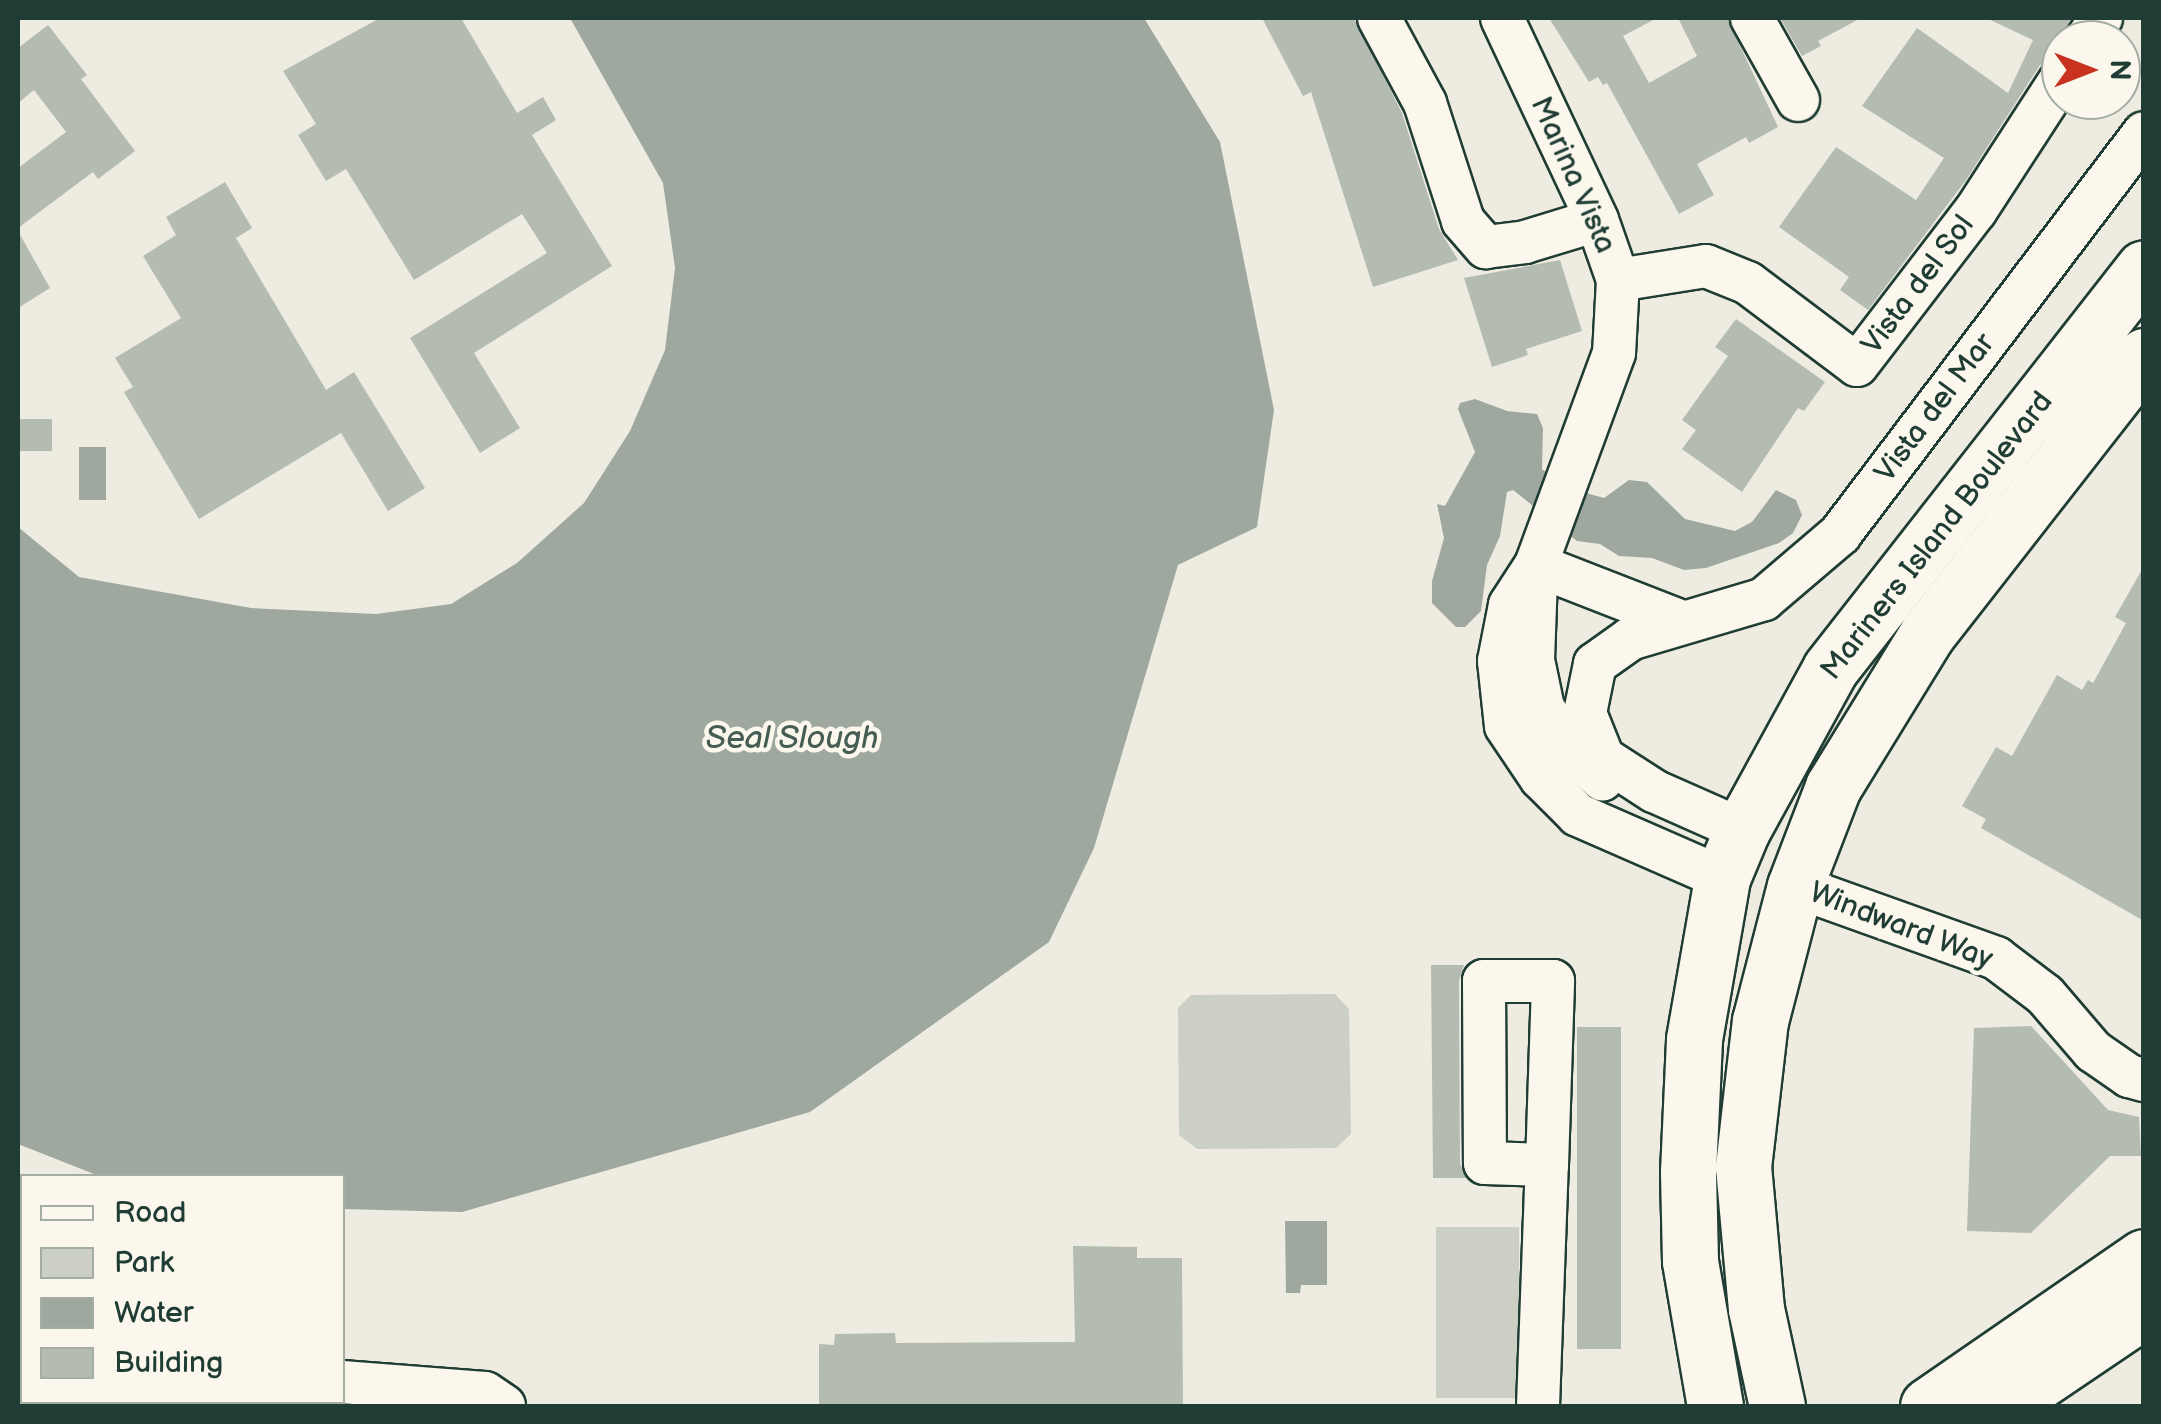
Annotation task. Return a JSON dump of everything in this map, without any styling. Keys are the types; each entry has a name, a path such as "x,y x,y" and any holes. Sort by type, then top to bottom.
{"main road":[{"name":"Mariners Island Boulevard","path":"1714,1406 1690,1261 1688,1172 1694,1038 1732,854 1830,669 2144,268"},
{"name":"Mariners Island Boulevard","path":"1777,1406 1756,1309 1743,1166 1760,1020 1795,886 1833,787 1927,634 2144,356"},
{"path":"1928,1406 2144,1257"},
{"path":"2002,1406 2144,1310"}],"street":[{"path":"1380,18 1425,103 1463,221 1486,247 1525,242 1597,220"},
{"name":"Marina Vista","path":"1502,18 1597,220 1618,280 1614,354 1541,550 1510,605 1499,661 1506,726 1541,778 1578,814 1732,854"},
{"path":"1752,18 1798,100"},
{"name":"Vista del Sol","path":"1618,280 1706,266 1748,283 1857,365 1976,210 2041,110"},
{"name":"Vista del Mar","path":"1732,854 1654,791 1602,758 1584,713 1595,664 1630,639 1764,599 1840,534 2144,133"},
{"path":"1541,550 1680,621"},
{"name":"Marina Vista","path":"1541,550 1532,660 1543,708 1574,754 1609,786 1654,791"},
{"name":"Windward Way","path":"1795,886 1996,958 2045,996 2093,1051 2129,1076 2144,1080"},
{"path":"1538,1406 1547,1165"},
{"path":"345,1382 485,1393 504,1406"}],"green space":[{"path":"1335,994 1349,1009 1351,1134 1336,1148 1197,1149 1179,1135 1178,1008 1191,995"},
{"path":"1436,1227 1519,1227 1519,1398 1436,1398"}],"water":[{"name":"Seal Slough","path":"570,18 1144,18 1220,142 1274,410 1257,527 1178,565 1094,848 1049,942 810,1112 462,1212 345,1209 345,1174 94,1174 18,1144 18,527 79,577 251,608 376,614 451,604 517,563 584,503 630,431 665,350 675,268 663,183"},
{"path":"1475,399 1507,411 1537,414 1543,428 1542,469 1564,487 1604,498 1629,480 1647,482 1685,519 1735,531 1752,522 1776,490 1796,500 1802,515 1793,533 1779,543 1706,568 1684,570 1652,558 1619,556 1600,544 1577,541 1513,490 1507,492 1500,536 1487,565 1481,611 1465,627 1456,627 1432,603 1432,581 1444,538 1437,504 1445,506 1475,452 1458,409 1460,403"},
{"path":"79,447 106,447 106,500 79,500"},
{"path":"1285,1221 1327,1221 1327,1285 1301,1285 1300,1293 1286,1293"}],"building":[{"path":"380,18 461,18 517,113 543,97 556,120 532,135 612,266 474,353 520,428 480,453 410,338 547,253 522,214 414,280 346,169 326,181 298,135 316,124 283,71"},
{"path":"1262,18 1354,18 1402,113 1439,229 1458,260 1373,287 1311,92 1303,96"},
{"path":"1549,18 1657,18 1623,36 1649,83 1697,56 1678,18 1727,18 1778,127 1749,143 1746,137 1697,164 1714,195 1679,214 1607,83 1603,85 1598,77 1589,82"},
{"path":"1780,18 1861,18 1818,41 1821,46 1802,56"},
{"path":"1986,18 2071,18 2041,20 2041,64 1966,180 1868,310 1840,290 1849,277 1779,227 1836,147 1916,200 1944,158 1862,106 1917,28 2008,93 2033,40"},
{"path":"48,25 87,75 81,79 135,151 98,179 93,172 18,228 18,168 66,132 34,90 18,103 18,48"},
{"path":"225,182 252,228 236,238 326,390 354,372 425,488 388,511 341,433 199,519 124,392 133,387 115,358 181,318 143,256 176,235 166,217"},
{"path":"18,231 50,288 18,308"},
{"path":"1560,260 1582,331 1526,349 1528,355 1492,367 1464,278"},
{"path":"1736,319 1825,382 1804,411 1798,408 1742,492 1682,449 1696,430 1682,420 1728,356 1715,347"},
{"path":"18,419 52,419 52,451 18,451"},
{"path":"2144,566 2144,921 1981,828 1986,819 1962,806 1996,747 2012,756 2057,675 2082,690 2088,680 2093,683 2126,623 2115,617"},
{"path":"1431,965 1464,965 1459,981 1460,1163 1466,1178 1433,1178"},
{"path":"2031,1026 2108,1110 2139,1117 2141,1156 2110,1156 2031,1233 1967,1231 1974,1028"},
{"path":"1577,1027 1621,1027 1621,1349 1577,1349"},
{"path":"1073,1246 1137,1247 1137,1258 1182,1258 1183,1406 819,1406 819,1344 834,1345 835,1334 895,1333 896,1343 1075,1342"}]}
